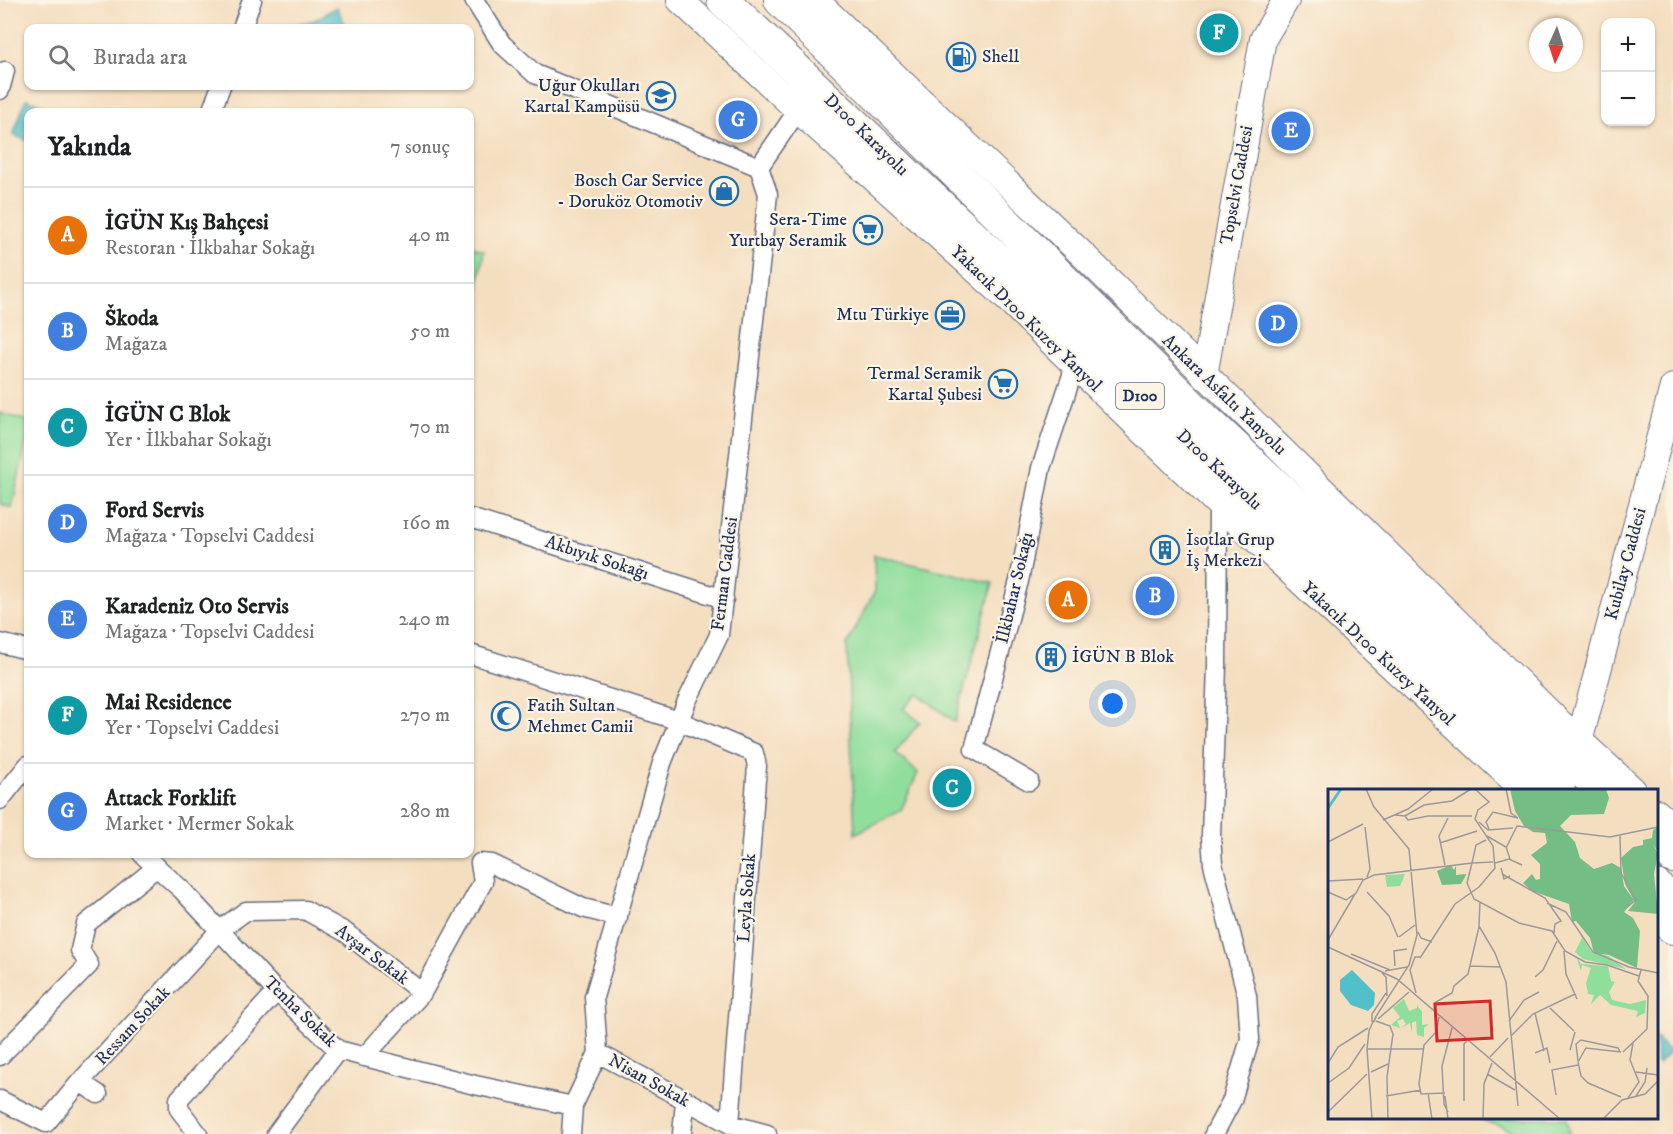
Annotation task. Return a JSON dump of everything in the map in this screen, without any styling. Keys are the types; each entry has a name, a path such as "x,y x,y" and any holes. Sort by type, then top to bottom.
{"highway":[{"name":"D100 Karayolu","path":"723,0 1558,789"},
{"name":"D100 Karayolu","path":"780,0 1204,418 1601,789"},
{"path":"1570,732 1613,789"},
{"path":"1658,843 1673,856"},
{"path":"1658,888 1673,902"},
{"path":"1658,917 1673,928"}],"main road":[{"name":"Yakacık D100 Kuzey Yanyol","path":"681,0 798,110 993,286 1218,504 1523,789"},
{"name":"Ankara Asfaltı Yanyolu","path":"815,0 1083,255 1204,376 1570,732 1632,789"},
{"name":"Topselvi Caddesi","path":"1204,376 1263,39 1286,0"},
{"name":"Kubilay Caddesi","path":"1570,732 1673,387"},
{"path":"1658,814 1673,826"},
{"path":"1658,918 1673,935"}],"street":[{"path":"243,24 252,0"},
{"path":"474,0 502,44 535,74 759,167 798,110"},
{"path":"0,90 5,71"},
{"path":"213,108 220,90"},
{"name":"Ferman Caddesi","path":"571,1134 573,1106 598,1053 594,998 662,763 719,635 768,194 759,167"},
{"name":"İlkbahar Sokağı","path":"1029,780 974,749 1019,581 1041,468 1075,366"},
{"path":"1214,1134 1232,1100 1250,1039 1247,996 1213,864 1211,836 1217,666 1218,504"},
{"name":"Akbıyık Sokağı","path":"474,519 724,599"},
{"path":"0,643 24,649"},
{"path":"474,655 679,721"},
{"name":"Leyla Sokak","path":"679,721 754,753 757,766 730,1124"},
{"path":"0,800 24,770"},
{"name":"Tenha Sokak","path":"147,858 221,929 277,992 338,1050 475,1085 573,1106"},
{"path":"475,858 583,908 618,917"},
{"path":"364,1057 422,993 483,882 475,858"},
{"path":"0,1056 89,964 80,950 86,924 157,867"},
{"name":"Avşar Sokak","path":"221,929 246,911 305,910 345,932 422,993"},
{"name":"Ressam Sokak","path":"0,1100 46,1123 80,1082 221,929"},
{"path":"198,1134 179,1109 179,1099 277,992"},
{"path":"276,1134 338,1050"},
{"name":"Nisan Sokak","path":"598,1053 685,1102 730,1124 766,1134"},
{"path":"80,1082 98,1094"},
{"path":"682,1134 685,1102"}],"green space":[{"path":"474,247 484,251 474,311"},
{"path":"0,413 24,420 24,452 12,508 0,504"},
{"path":"874,555 993,583 955,722 918,694 903,709 920,722 895,753 918,773 901,810 855,834 847,645 875,591"},
{"path":"1481,1119 1567,1119 1570,1134 1521,1134"}],"water":[{"path":"337,7 345,24 296,24 315,20"},
{"path":"26,99 43,105 42,108 24,108 24,139 13,135"},
{"path":"1658,1040 1670,1052 1658,1064"}],"place":[{"name":"Mai Residence","path":"1219,33"},
{"name":"Shell","path":"961,57"},
{"name":"Uğur Okulları Kartal Kampüsü","path":"661,96"},
{"name":"Attack Forklift","path":"738,120"},
{"name":"Karadeniz Oto Servis","path":"1291,131"},
{"name":"Bosch Car Service - Doruköz Otomotiv","path":"724,191"},
{"name":"Sera-Time Yurtbay Seramik","path":"868,230"},
{"name":"Mtu Türkiye","path":"950,315"},
{"name":"Ford Servis","path":"1278,324"},
{"name":"Termal Seramik Kartal Şubesi","path":"1003,384"},
{"name":"İsotlar Grup İş Merkezi","path":"1165,550"},
{"name":"Škoda","path":"1155,596"},
{"name":"İGÜN Kış Bahçesi","path":"1068,600"},
{"name":"İGÜN B Blok","path":"1051,657"},
{"name":"Fatih Sultan Mehmet Camii","path":"506,716"},
{"name":"İGÜN C Blok","path":"952,788"}]}
